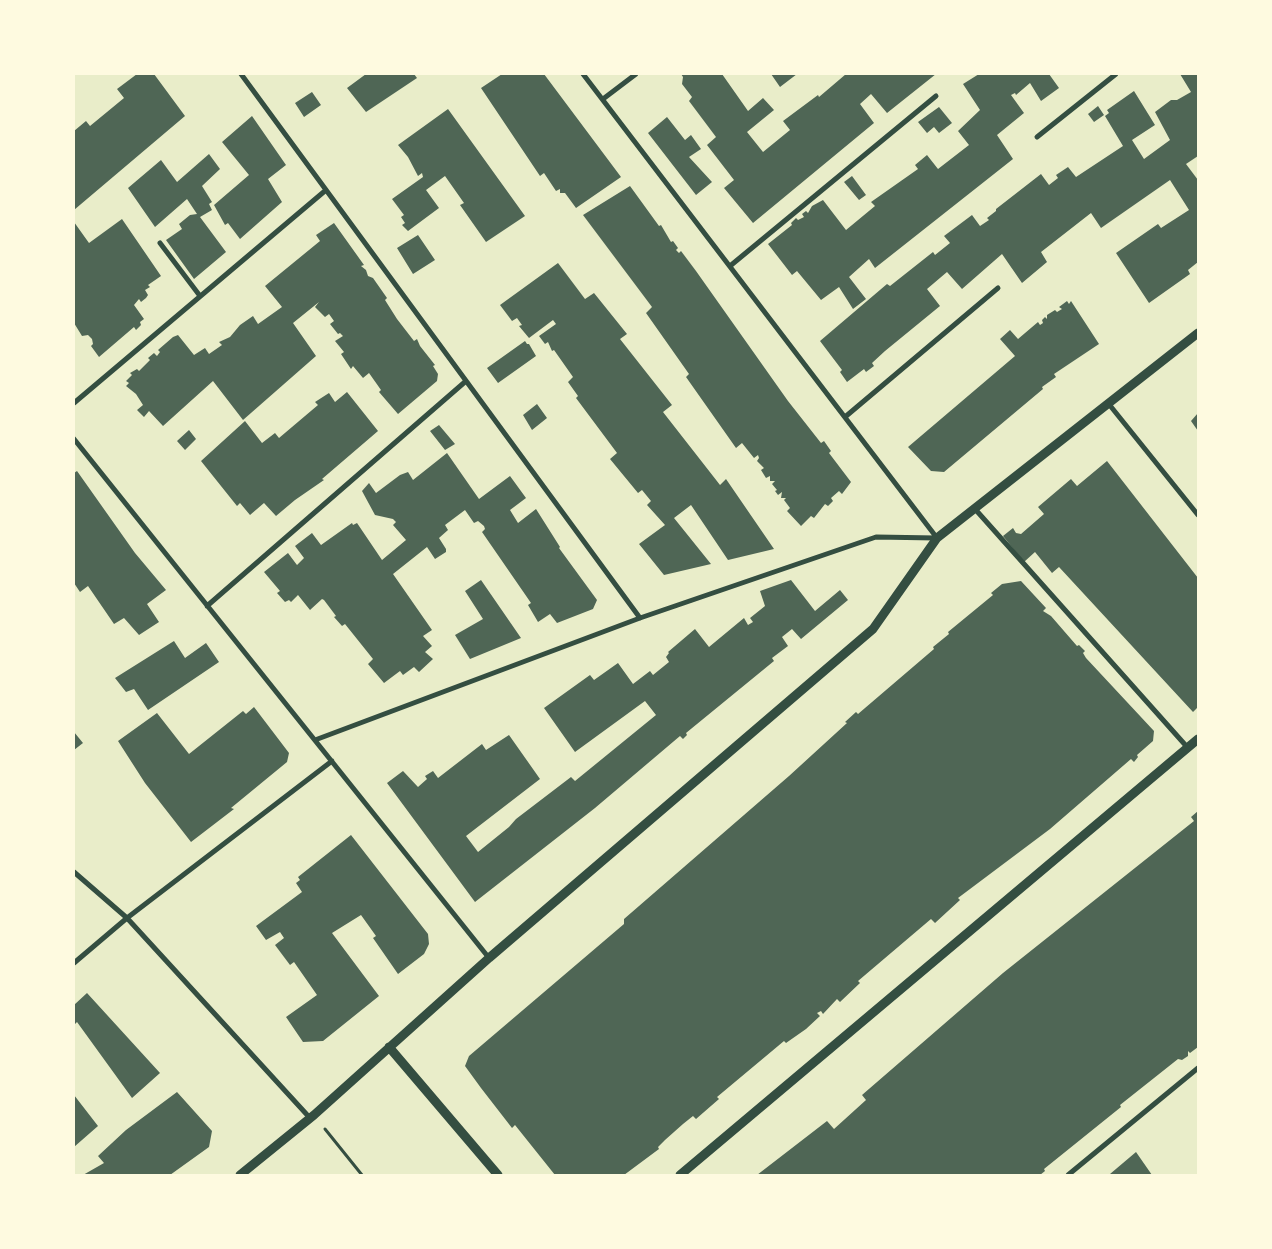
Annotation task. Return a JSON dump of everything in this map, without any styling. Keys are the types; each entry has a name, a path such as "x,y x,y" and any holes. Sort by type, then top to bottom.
{"street":[{"path":"241,74 640,618"},
{"path":"583,74 937,538"},
{"path":"603,99 636,74"},
{"path":"1037,137 1116,74"},
{"path":"730,266 936,96"},
{"path":"74,403 326,190"},
{"path":"160,243 200,296"},
{"path":"845,417 998,288"},
{"path":"240,1175 312,1117 489,958 873,629 937,538 1198,333"},
{"path":"207,606 466,382"},
{"path":"1108,403 1198,515"},
{"path":"74,439 489,958"},
{"path":"975,509 1188,748"},
{"path":"315,740 640,618 876,537 937,538"},
{"path":"680,1175 1198,739"},
{"path":"74,963 126,918 332,761"},
{"path":"74,872 126,918 312,1117"},
{"path":"389,1047 498,1175"},
{"path":"1068,1175 1198,1068"}],"path":[{"path":"312,1117 362,1175"}],"building":[{"path":"137,74 154,74 185,116 74,210 74,131 86,121 90,126 124,98 117,89"},
{"path":"366,74 414,74 417,78 366,112 347,88"},
{"path":"502,74 544,74 621,177 576,208 565,193 560,193 560,189 556,191 544,173 540,176 481,88"},
{"path":"681,74 722,74 748,111 763,98 774,110 747,132 763,152 790,130 783,121 818,95 819,97 846,74 936,74 887,113 871,94 860,104 874,123 753,223 724,188 734,180 707,145 716,137 689,101 692,97 682,84 683,77"},
{"path":"771,74 797,74 780,87"},
{"path":"979,74 1049,74 1059,88 1041,101 1030,83 1016,95 1015,93 1011,95 1024,113 997,135 1013,159 875,268 869,259 849,277 866,299 853,309 839,287 821,300 797,271 792,275 768,244 792,225 791,223 796,218 798,220 804,217 802,214 806,211 808,213 812,206 823,200 846,230 875,206 871,202 918,169 915,165 927,155 938,169 969,145 958,131 980,110 963,84"},
{"path":"1180,74 1198,74 1198,156 1186,164 1198,180 1198,262 1188,270 1190,274 1149,303 1116,253 1158,224 1161,228 1189,210 1170,180 1101,228 1091,213 1041,252 1047,262 1022,283 1002,254 962,289 947,272 927,289 940,306 885,351 872,363 874,366 866,372 864,369 847,382 840,372 842,370 820,341 887,284 890,286 933,252 935,255 950,243 944,236 972,215 980,226 989,220 987,218 996,209 1041,174 1049,185 1058,178 1056,175 1068,167 1076,177 1123,146 1105,116 1109,113 1107,110 1134,91 1155,125 1132,140 1144,159 1170,140 1155,112 1171,100 1177,100 1191,92"},
{"path":"312,92 321,105 304,117 295,103"},
{"path":"1098,106 1104,115 1094,122 1088,114"},
{"path":"939,107 952,123 939,133 934,127 927,133 918,122"},
{"path":"448,109 525,216 486,242 460,205 464,203 445,176 426,190 439,208 408,231 402,225 405,223 401,217 404,215 392,199 423,177 422,173 418,176 408,157 398,145"},
{"path":"252,116 286,165 268,179 282,202 240,239 228,223 225,225 214,205 249,175 222,142"},
{"path":"667,117 685,140 691,135 701,149 689,157 712,182 696,195 648,133"},
{"path":"209,154 220,169 202,186 212,202 209,204 212,210 200,217 226,252 194,279 166,240 182,229 179,224 190,215 197,214 187,199 155,227 128,188 161,160 177,182"},
{"path":"852,176 866,195 859,200 844,182"},
{"path":"630,186 659,226 661,225 671,242 673,241 678,248 676,250 679,253 681,251 696,271 788,401 821,443 824,441 831,451 829,453 851,482 842,494 839,491 831,498 833,501 828,506 825,504 814,518 811,516 801,526 787,511 790,508 784,500 786,498 781,498 782,492 778,495 775,491 777,490 772,484 775,481 770,481 770,476 766,478 761,470 764,468 757,461 758,455 754,458 742,443 736,448 686,377 689,374 646,313 652,307 583,215"},
{"path":"122,219 161,276 148,285 150,287 145,290 148,295 146,298 141,302 139,299 134,305 144,319 140,322 141,325 136,330 134,327 99,357 91,346 93,344 92,339 88,335 82,336 74,323 74,222 89,243"},
{"path":"334,223 364,265 361,266 366,270 368,276 373,278 387,298 385,300 397,319 414,341 417,339 420,346 435,365 433,366 438,374 437,381 398,414 379,392 381,390 369,373 363,378 353,366 351,369 341,354 344,352 335,341 343,336 340,333 338,334 330,324 334,321 329,314 325,317 315,307 319,302 293,323 316,356 243,420 213,381 163,426 149,411 144,417 137,410 143,405 136,394 126,386 129,383 126,381 132,375 130,373 137,369 139,371 154,353 157,356 160,352 158,350 173,337 178,335 194,355 205,348 209,354 222,345 219,342 230,337 240,325 253,316 258,324 282,307 265,286 320,241 316,235"},
{"path":"418,235 435,260 413,274 397,248"},
{"path":"558,263 585,299 594,293 627,334 620,339 672,405 663,412 720,485 726,479 774,549 728,560 691,505 674,518 711,564 664,575 639,544 665,525 647,505 651,501 642,490 638,493 610,459 617,453 576,398 578,396 568,382 573,377 554,350 552,351 548,342 545,344 539,336 556,324 553,320 529,338 519,326 522,325 517,318 512,321 500,305"},
{"path":"1067,301 1069,304 1071,301 1099,344 1054,374 1056,377 1042,387 1043,389 944,472 931,471 908,447 1015,356 1000,339 1010,330 1018,339 1038,322 1040,325 1043,323 1042,320 1045,317 1047,319 1047,315 1055,310 1057,312 1062,309 1059,307"},
{"path":"525,341 536,356 498,383 487,368"},
{"path":"347,392 378,431 322,479 324,480 276,516 264,503 250,515 240,503 237,506 201,461 245,421 262,443 275,433 279,438 318,405 315,402 329,393 335,402"},
{"path":"537,404 547,418 532,430 523,415"},
{"path":"1198,413 1198,431 1191,421"},
{"path":"439,425 455,444 445,450 430,431"},
{"path":"189,430 196,439 185,450 177,441"},
{"path":"447,453 479,499 510,476 526,498 510,510 518,523 536,509 559,548 597,600 593,609 557,623 550,614 538,622 528,605 531,603 482,532 485,529 484,526 478,521 474,523 465,510 445,525 448,530 439,538 446,552 435,559 427,547 393,574 432,630 423,636 432,646 425,652 433,659 419,672 414,667 403,675 400,671 384,683 368,664 373,659 345,624 342,626 334,617 336,616 324,600 322,599 310,610 298,595 291,602 289,600 285,602 277,593 280,591 264,572 288,553 297,565 304,558 295,546 312,533 321,545 352,523 353,525 357,523 382,560 406,540 393,525 396,522 393,519 375,515 362,491 369,483 376,493 400,475 408,472 413,480"},
{"path":"1107,461 1198,578 1198,707 1193,712 1059,567 1052,573 1035,552 1024,562 1003,536 1013,528 1016,533 1021,534 1044,514 1038,507 1071,479 1077,486"},
{"path":"77,471 135,553 166,590 147,604 159,622 139,635 124,618 114,624 88,586 80,592 74,583 74,473"},
{"path":"481,580 521,638 470,659 455,635 483,619 465,591"},
{"path":"791,580 815,611 840,590 848,600 801,639 792,629 782,637 788,646 772,658 774,661 686,733 687,735 683,739 680,736 595,808 475,902 387,783 403,771 418,787 427,779 425,776 433,771 438,778 482,744 486,750 509,735 540,779 466,836 478,852 516,819 571,777 575,781 656,715 645,701 575,752 544,708 590,675 594,680 618,663 633,684 650,671 653,675 669,662 666,657 668,652 695,629 709,647 744,618 748,625 753,622 750,618 765,606 760,591"},
{"path":"1021,581 1046,608 1043,611 1051,616 1077,646 1079,645 1085,651 1083,653 1086,658 1154,731 1153,741 1137,755 1138,757 1134,762 1131,759 1050,829 958,898 960,900 935,923 931,919 858,981 860,983 840,1002 837,999 823,1014 821,1011 817,1013 820,1016 806,1029 786,1043 784,1041 717,1097 719,1099 696,1119 693,1116 665,1140 658,1147 659,1149 624,1175 555,1175 515,1125 512,1128 465,1066 469,1056 624,924 624,919 789,776 847,723 845,722 856,712 858,714 934,649 933,647 949,634 948,632 993,595 991,593 1002,584"},
{"path":"174,641 185,658 206,643 219,662 148,710 134,689 126,692 115,678"},
{"path":"254,707 289,753 287,762 231,808 234,809 191,842 145,783 118,741 157,713 189,754 243,711 246,714"},
{"path":"74,732 83,743 74,750"},
{"path":"1198,811 1198,1047 1190,1053 1188,1051 1188,1056 1182,1060 1178,1059 1120,1105 1121,1107 1044,1169 1045,1171 1040,1175 757,1175 827,1121 834,1129 866,1100 862,1095 1003,973 1194,821 1191,817"},
{"path":"351,835 428,934 429,944 424,954 398,974 373,938 376,936 361,915 332,933 379,996 323,1041 303,1042 286,1017 317,995 294,962 290,965 275,945 284,938 280,932 266,940 256,926 302,892 296,883 300,880 298,877"},
{"path":"87,993 160,1073 132,1098 77,1022 74,1025 74,1005"},
{"path":"177,1092 212,1131 209,1147 170,1175 83,1175 104,1163 98,1156 126,1130"},
{"path":"74,1095 98,1126 74,1147"},
{"path":"1136,1152 1152,1175 1108,1175 1110,1174"}]}
